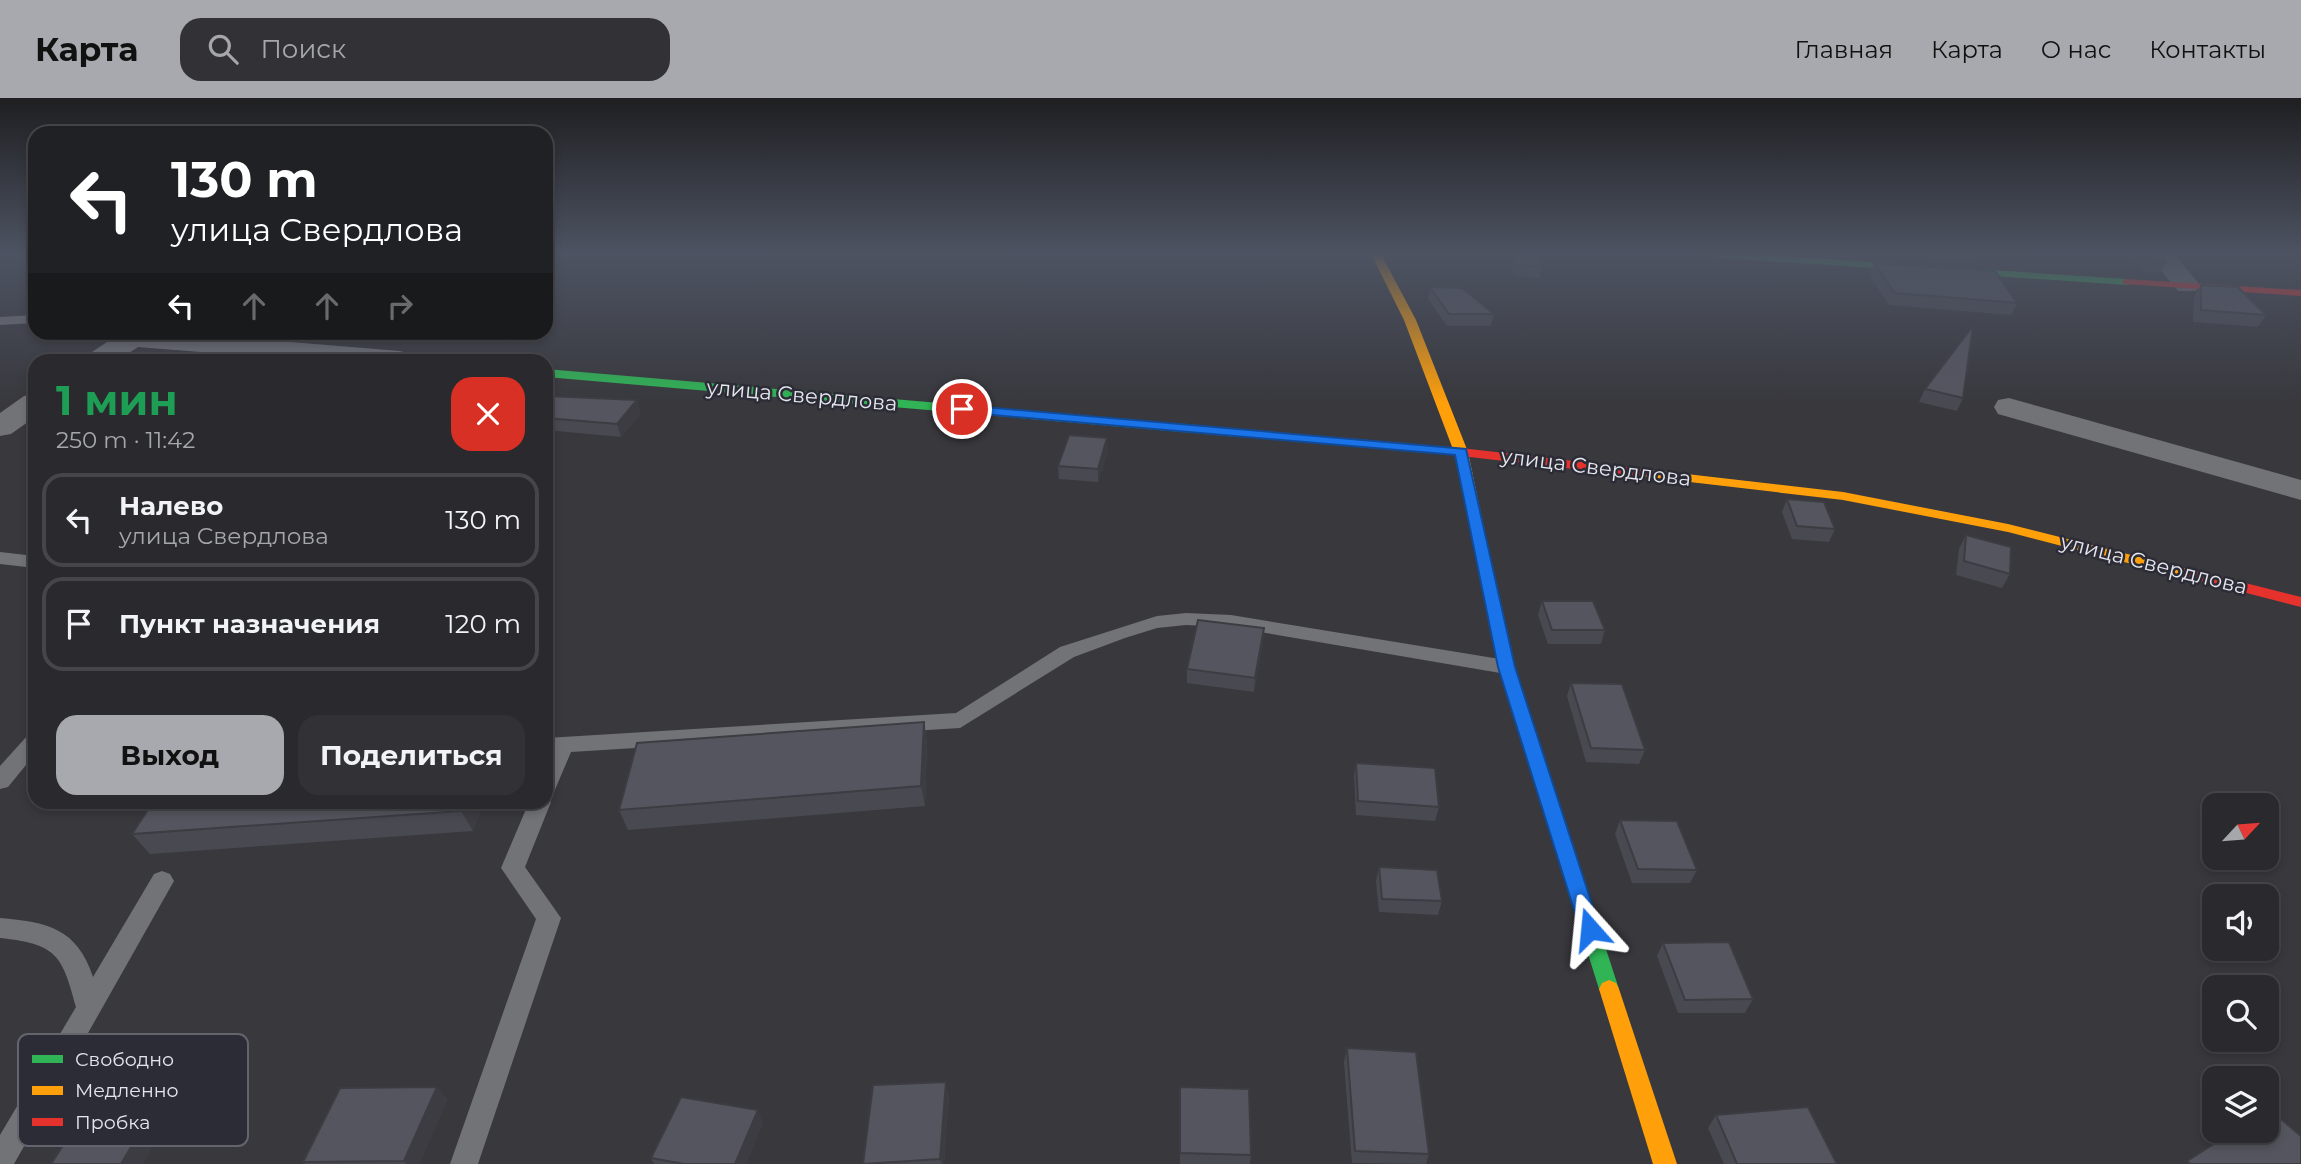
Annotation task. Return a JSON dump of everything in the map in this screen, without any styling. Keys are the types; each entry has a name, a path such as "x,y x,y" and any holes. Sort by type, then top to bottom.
{"street":[{"path":"1402,304 1461,452 1506,667 1665,1164"},
{"path":"107,354 124,340"},
{"path":"194,340 338,354"},
{"name":"улица Свердлова","path":"553,374 1461,452 1843,496 2008,528 2301,602"},
{"path":"2009,407 2301,490"},
{"path":"0,426 28,408"}],"lane":[{"path":"0,321 28,319"},
{"path":"0,558 28,561"},
{"path":"554,746 960,720 1068,652 1118,633 1186,619 1231,621 1506,667"},
{"path":"0,781 28,748"},
{"path":"464,1164 548,918 513,868 537,809"},
{"path":"72,1034 162,881"},
{"path":"0,928 38,932 67,946 82,975 88,1006"},
{"path":"0,1162 18,1130"}],"building":[{"path":"1442,304 1481,304 1494,314 1449,314"},
{"path":"2201,304 2255,304 2266,315 2201,310"},
{"path":"1973,326 1963,398 1925,389"},
{"path":"553,396 637,400 617,424 553,419"},
{"path":"1069,435 1107,438 1098,469 1058,466"},
{"path":"1787,499 1824,502 1835,529 1797,526"},
{"path":"1966,535 2011,547 2010,574 1964,561"},
{"path":"1542,601 1593,601 1605,630 1552,630"},
{"path":"1198,620 1264,628 1255,678 1187,669"},
{"path":"1571,683 1622,684 1645,750 1591,748"},
{"path":"924,722 921,786 619,810 637,743"},
{"path":"1356,763 1435,768 1439,807 1358,801"},
{"path":"148,809 462,809 461,811 132,834"},
{"path":"1620,820 1677,821 1697,870 1638,869"},
{"path":"1379,867 1437,870 1442,901 1382,899"},
{"path":"1729,942 1753,999 1685,1000 1663,943"},
{"path":"1347,1048 1416,1052 1429,1154 1355,1151"},
{"path":"946,1082 940,1159 863,1164 873,1085"},
{"path":"437,1087 404,1161 303,1162 340,1088"},
{"path":"1180,1087 1249,1089 1251,1155 1180,1153"},
{"path":"681,1097 758,1110 735,1164 684,1164 651,1158"},
{"path":"1808,1107 1837,1164 1737,1164 1716,1115"},
{"path":"2279,1117 2301,1136 2301,1164 2190,1164 2187,1161 2215,1143 2279,1143"},
{"path":"63,1146 132,1146 121,1164 51,1164"}],"traffic: fast":[{"path":"553,374 1240,433"},
{"path":"1480,542 1506,667 1609,989"}],"traffic: slow":[{"path":"1402,304 1461,452 1480,542"},
{"path":"1643,473 1843,496 2008,528 2186,573"},
{"path":"1609,989 1665,1164"}],"traffic: jam":[{"path":"1240,433 1461,452 1643,473"},
{"path":"2186,573 2301,602"}],"route":[{"path":"962,409 1461,452 1506,667 1590,929"}]}
